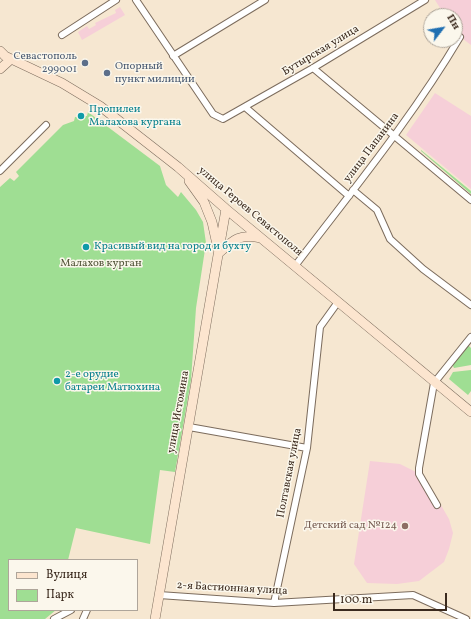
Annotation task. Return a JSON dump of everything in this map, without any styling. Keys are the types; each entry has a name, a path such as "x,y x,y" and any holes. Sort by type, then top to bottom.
{"main road":[{"name":"улица Героев Севастополя","path":"0,51 11,59 82,94 178,167 434,383 471,412"},
{"path":"0,69 11,59"},
{"path":"178,167 204,202 212,222 219,252 235,239 249,235 261,238"},
{"name":"улица Истомина","path":"155,618 226,209"}],"street":[{"path":"62,35 116,0"},
{"path":"136,0 173,56 265,0"},
{"name":"Бутырская улица","path":"173,56 213,114 219,118 226,119 425,0"},
{"name":"улица Папанина","path":"295,266 394,138 453,48"},
{"path":"313,68 394,138 471,200"},
{"path":"245,107 349,196"},
{"path":"0,171 46,125"},
{"path":"353,190 377,210 390,239 423,269 471,305"},
{"name":"Полтавская улица","path":"274,603 307,448 320,327 338,302"},
{"path":"437,505 419,474 418,468 434,383 471,337"},
{"path":"188,427 307,448"},
{"name":"2-я Бастионная улица","path":"160,595 274,603 412,595 466,619"},
{"path":"54,619 69,611"}],"shaded area":[{"path":"435,0 471,0 471,45 463,39 463,8 440,8"},
{"path":"120,7 125,15 82,40 78,32 87,26 89,29 96,25 95,23 116,13 115,10"},
{"path":"435,93 471,116 471,189 406,135"},
{"name":"Детский сад №124","path":"370,461 400,464 424,476 449,519 453,533 444,562 419,581 397,584 367,583 354,564"}],"green space":[{"name":"Малахов курган","path":"88,112 160,166 166,185 178,197 181,192 196,210 203,222 206,243 196,308 191,380 175,472 160,470 150,544 76,528 68,559 8,559 8,611 55,611 45,619 0,619 0,187 10,178 14,181 19,176 16,172 63,125 74,121 75,117 87,116"},
{"path":"421,151 471,191 471,194"},
{"path":"468,345 471,348 471,365 454,368 452,364"},
{"path":"471,370 471,391 468,395 449,379 453,372"}],"place":[{"name":"Севастополь 299001","path":"85,63"},
{"name":"Опорный пункт милиции","path":"107,73"},
{"name":"Пропилеи Малахова кургана","path":"81,116"},
{"name":"Красивый вид на город и бухту","path":"86,247"},
{"name":"2-е орудие батареи Матюхина","path":"57,381"},
{"name":"Детский сад №124","path":"405,526"}]}
